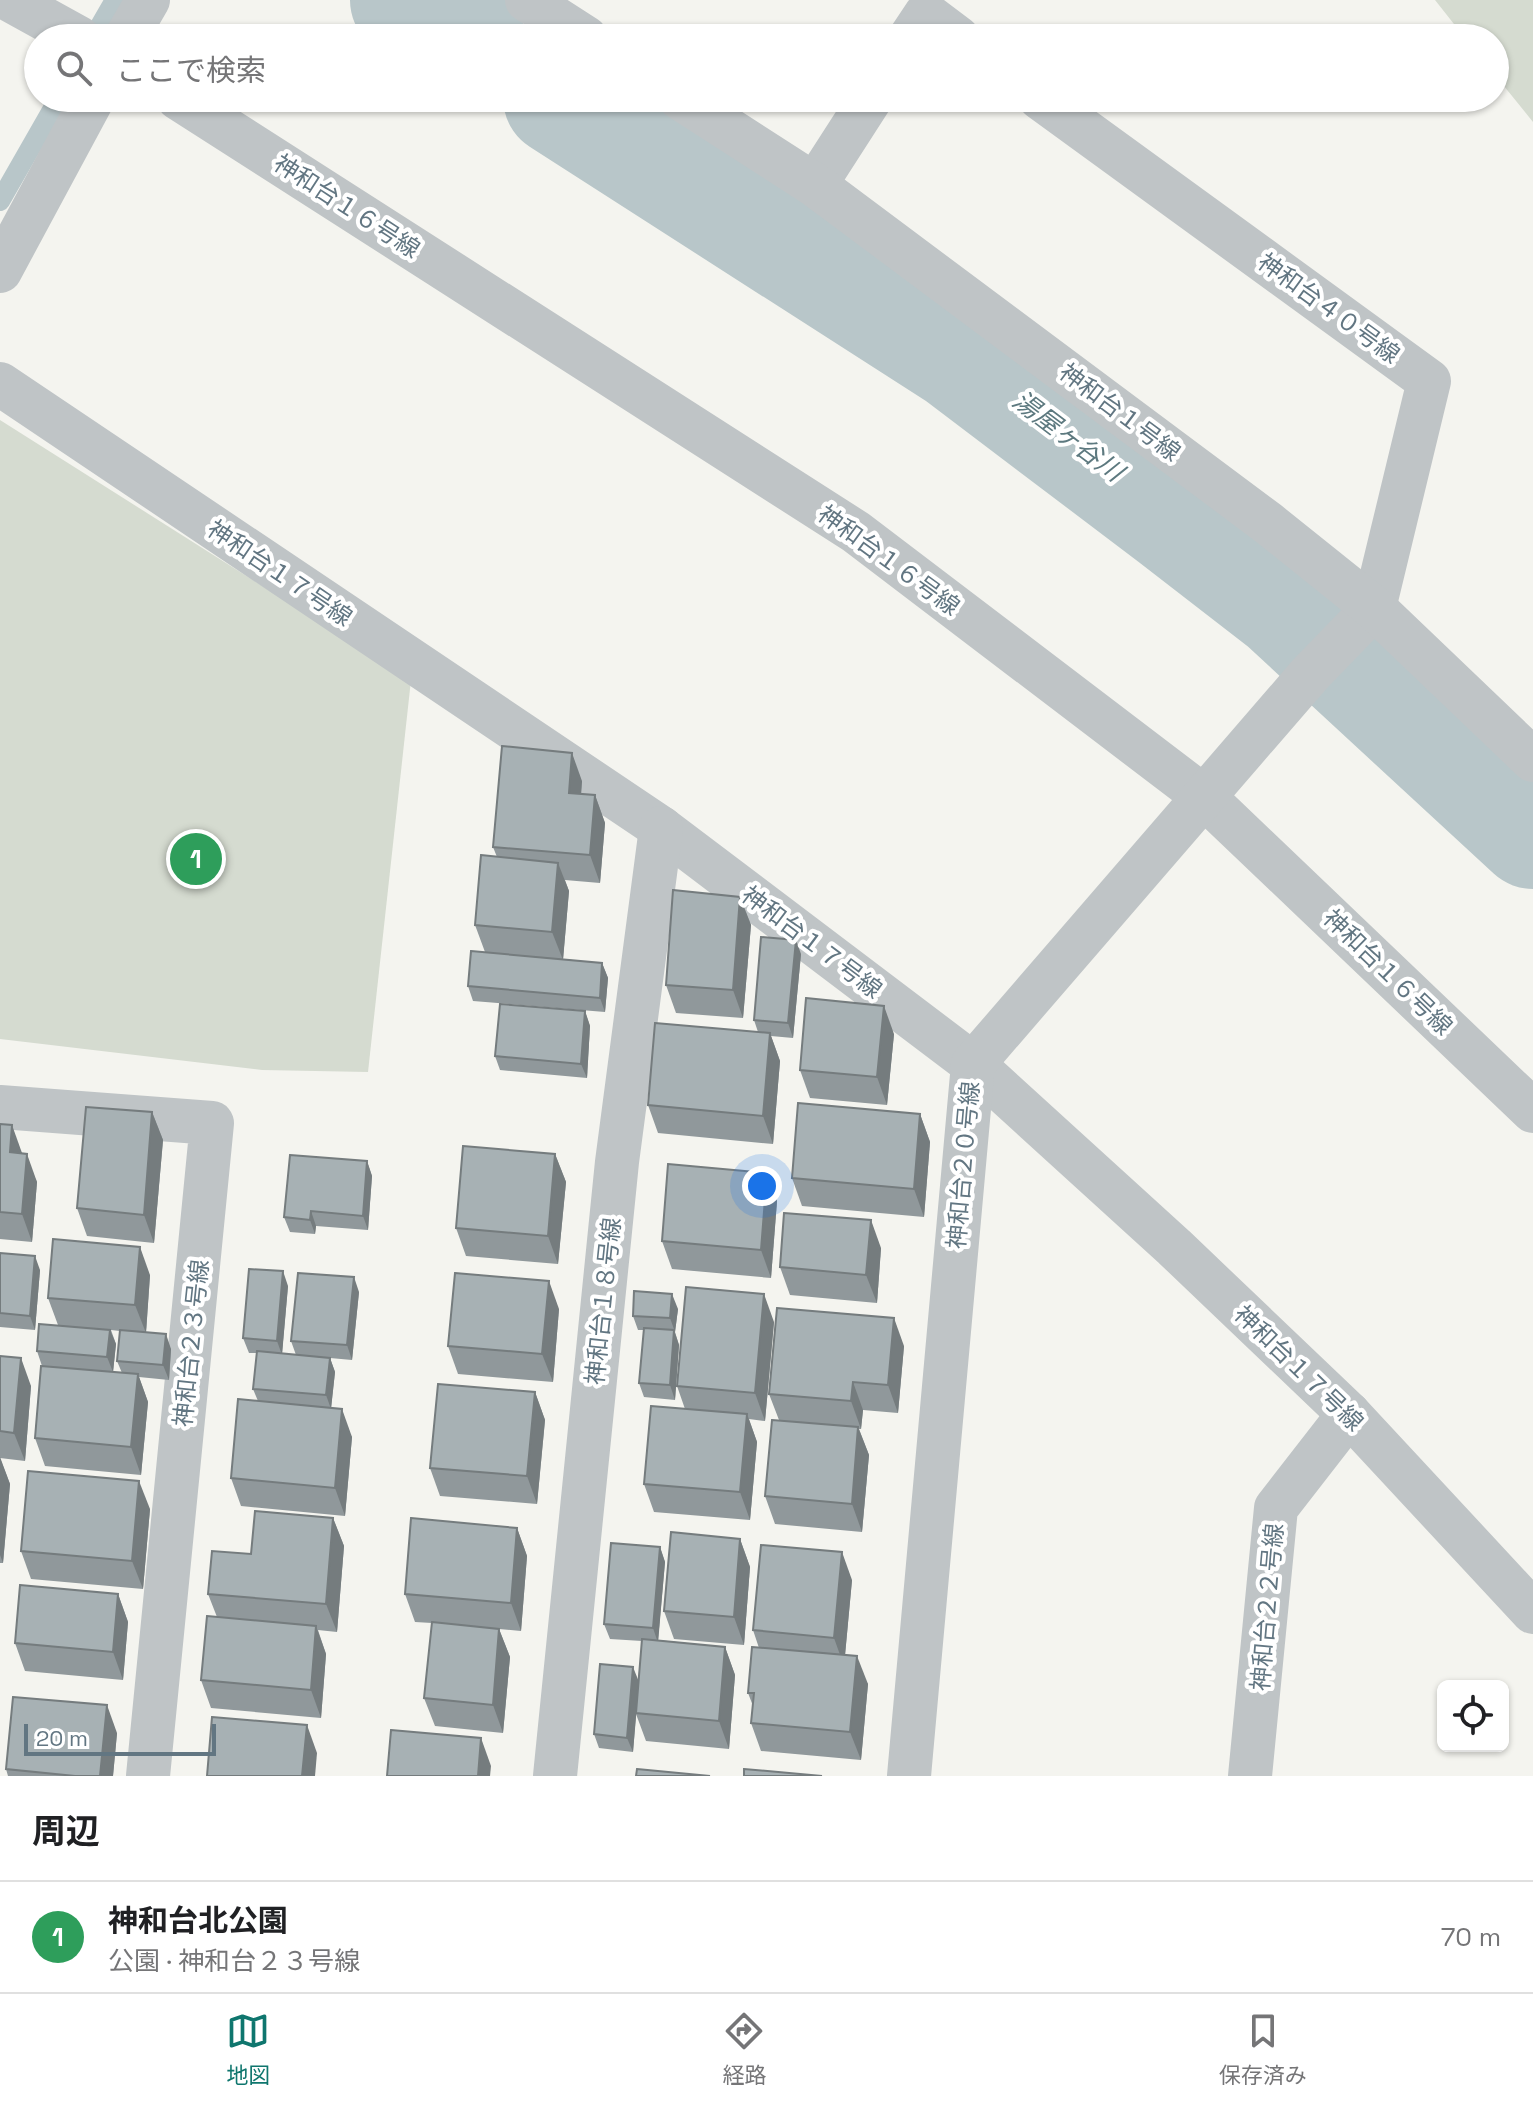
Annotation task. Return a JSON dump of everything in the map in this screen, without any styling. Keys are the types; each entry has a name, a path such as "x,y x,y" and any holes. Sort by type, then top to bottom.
{"street":[{"path":"10,0 54,24"},
{"path":"134,24 148,0"},
{"path":"527,0 564,24"},
{"path":"919,24 926,14 939,24"},
{"path":"0,271 85,112"},
{"name":"神和台１６号線","path":"200,112 856,532 1203,796 1533,1111"},
{"name":"神和台１号線","path":"702,112 815,185 1268,523 1374,608 1533,760"},
{"path":"815,185 862,112"},
{"name":"神和台４０号線","path":"1059,112 1429,381 1374,608"},
{"name":"神和台１７号線","path":"0,384 661,828 973,1064 1174,1247 1349,1414 1533,1612"},
{"name":"神和台２０号線","path":"909,1776 973,1064 1310,674 1374,608"},
{"name":"神和台１８号線","path":"555,1776 617,1162 661,828"},
{"name":"神和台２３号線","path":"0,1107 212,1123 148,1776"},
{"name":"神和台２２号線","path":"1250,1776 1276,1508 1349,1414"}],"shaded area":[{"path":"1435,0 1533,0 1533,122 1509,92 1509,24 1454,24"},
{"path":"0,420 411,680 368,1072 262,1070 0,1039"}],"building":[{"path":"502,746 572,753 569,793 595,795 590,855 493,847"},
{"path":"481,855 558,863 552,932 475,925"},
{"path":"673,890 740,897 733,990 666,985"},
{"path":"761,937 796,940 788,1023 754,1020"},
{"path":"471,951 602,963 600,998 468,986"},
{"path":"806,998 884,1006 877,1077 800,1070"},
{"path":"500,1004 585,1011 581,1064 495,1056"},
{"path":"655,1023 770,1033 763,1116 648,1105"},
{"path":"798,1103 920,1114 914,1189 792,1178"},
{"path":"86,1107 152,1112 144,1215 77,1208"},
{"path":"0,1124 12,1125 10,1152 27,1154 22,1214 0,1212"},
{"path":"463,1146 555,1154 548,1236 456,1228"},
{"path":"290,1155 367,1161 363,1216 311,1211 310,1220 284,1217"},
{"path":"668,1164 767,1173 761,1250 662,1241"},
{"path":"784,1213 871,1220 866,1275 780,1267"},
{"path":"53,1239 140,1247 135,1305 48,1298"},
{"path":"0,1253 35,1256 30,1316 0,1313"},
{"path":"249,1269 283,1271 277,1341 243,1338"},
{"path":"298,1273 354,1277 347,1345 291,1341"},
{"path":"455,1273 549,1281 542,1354 448,1346"},
{"path":"686,1287 764,1294 755,1393 677,1386"},
{"path":"634,1291 672,1294 670,1318 633,1316"},
{"path":"777,1308 894,1318 888,1385 853,1382 851,1401 769,1394"},
{"path":"39,1324 110,1330 107,1357 37,1351"},
{"path":"644,1328 674,1330 670,1385 639,1383"},
{"path":"120,1330 166,1334 163,1365 117,1361"},
{"path":"257,1351 330,1358 326,1395 253,1389"},
{"path":"0,1356 21,1358 14,1433 0,1431"},
{"path":"41,1366 138,1374 131,1447 35,1438"},
{"path":"438,1384 535,1392 527,1476 430,1468"},
{"path":"238,1399 342,1409 335,1488 231,1478"},
{"path":"651,1406 747,1414 740,1492 644,1484"},
{"path":"772,1420 858,1427 852,1504 765,1496"},
{"path":"28,1471 139,1481 132,1561 21,1551"},
{"path":"255,1511 333,1518 326,1604 208,1594 212,1551 251,1554"},
{"path":"411,1518 517,1528 511,1603 405,1594"},
{"path":"671,1532 740,1539 734,1617 664,1611"},
{"path":"611,1543 660,1547 653,1628 604,1624"},
{"path":"761,1545 842,1552 834,1638 753,1630"},
{"path":"20,1585 118,1594 113,1652 15,1643"},
{"path":"207,1616 316,1626 311,1690 201,1680"},
{"path":"432,1622 499,1629 493,1705 424,1698"},
{"path":"642,1639 725,1647 719,1721 636,1713"},
{"path":"752,1647 857,1656 850,1732 751,1723 754,1693 748,1693"},
{"path":"600,1664 633,1667 627,1738 594,1734"},
{"path":"13,1697 107,1705 100,1776 6,1769"},
{"path":"212,1717 307,1725 302,1776 207,1776"},
{"path":"391,1730 481,1738 478,1776 387,1776"},
{"path":"637,1769 710,1776 636,1776"},
{"path":"744,1769 822,1776 744,1776"}],"waterway":[{"path":"101,24 115,0"},
{"name":"湯屋ヶ谷川","path":"408,0 445,24"},
{"path":"0,201 51,112"},
{"name":"湯屋ヶ谷川","path":"583,112 960,354 1284,601 1533,831"}],"place":[{"name":"神和台北公園","path":"196,859"}]}
